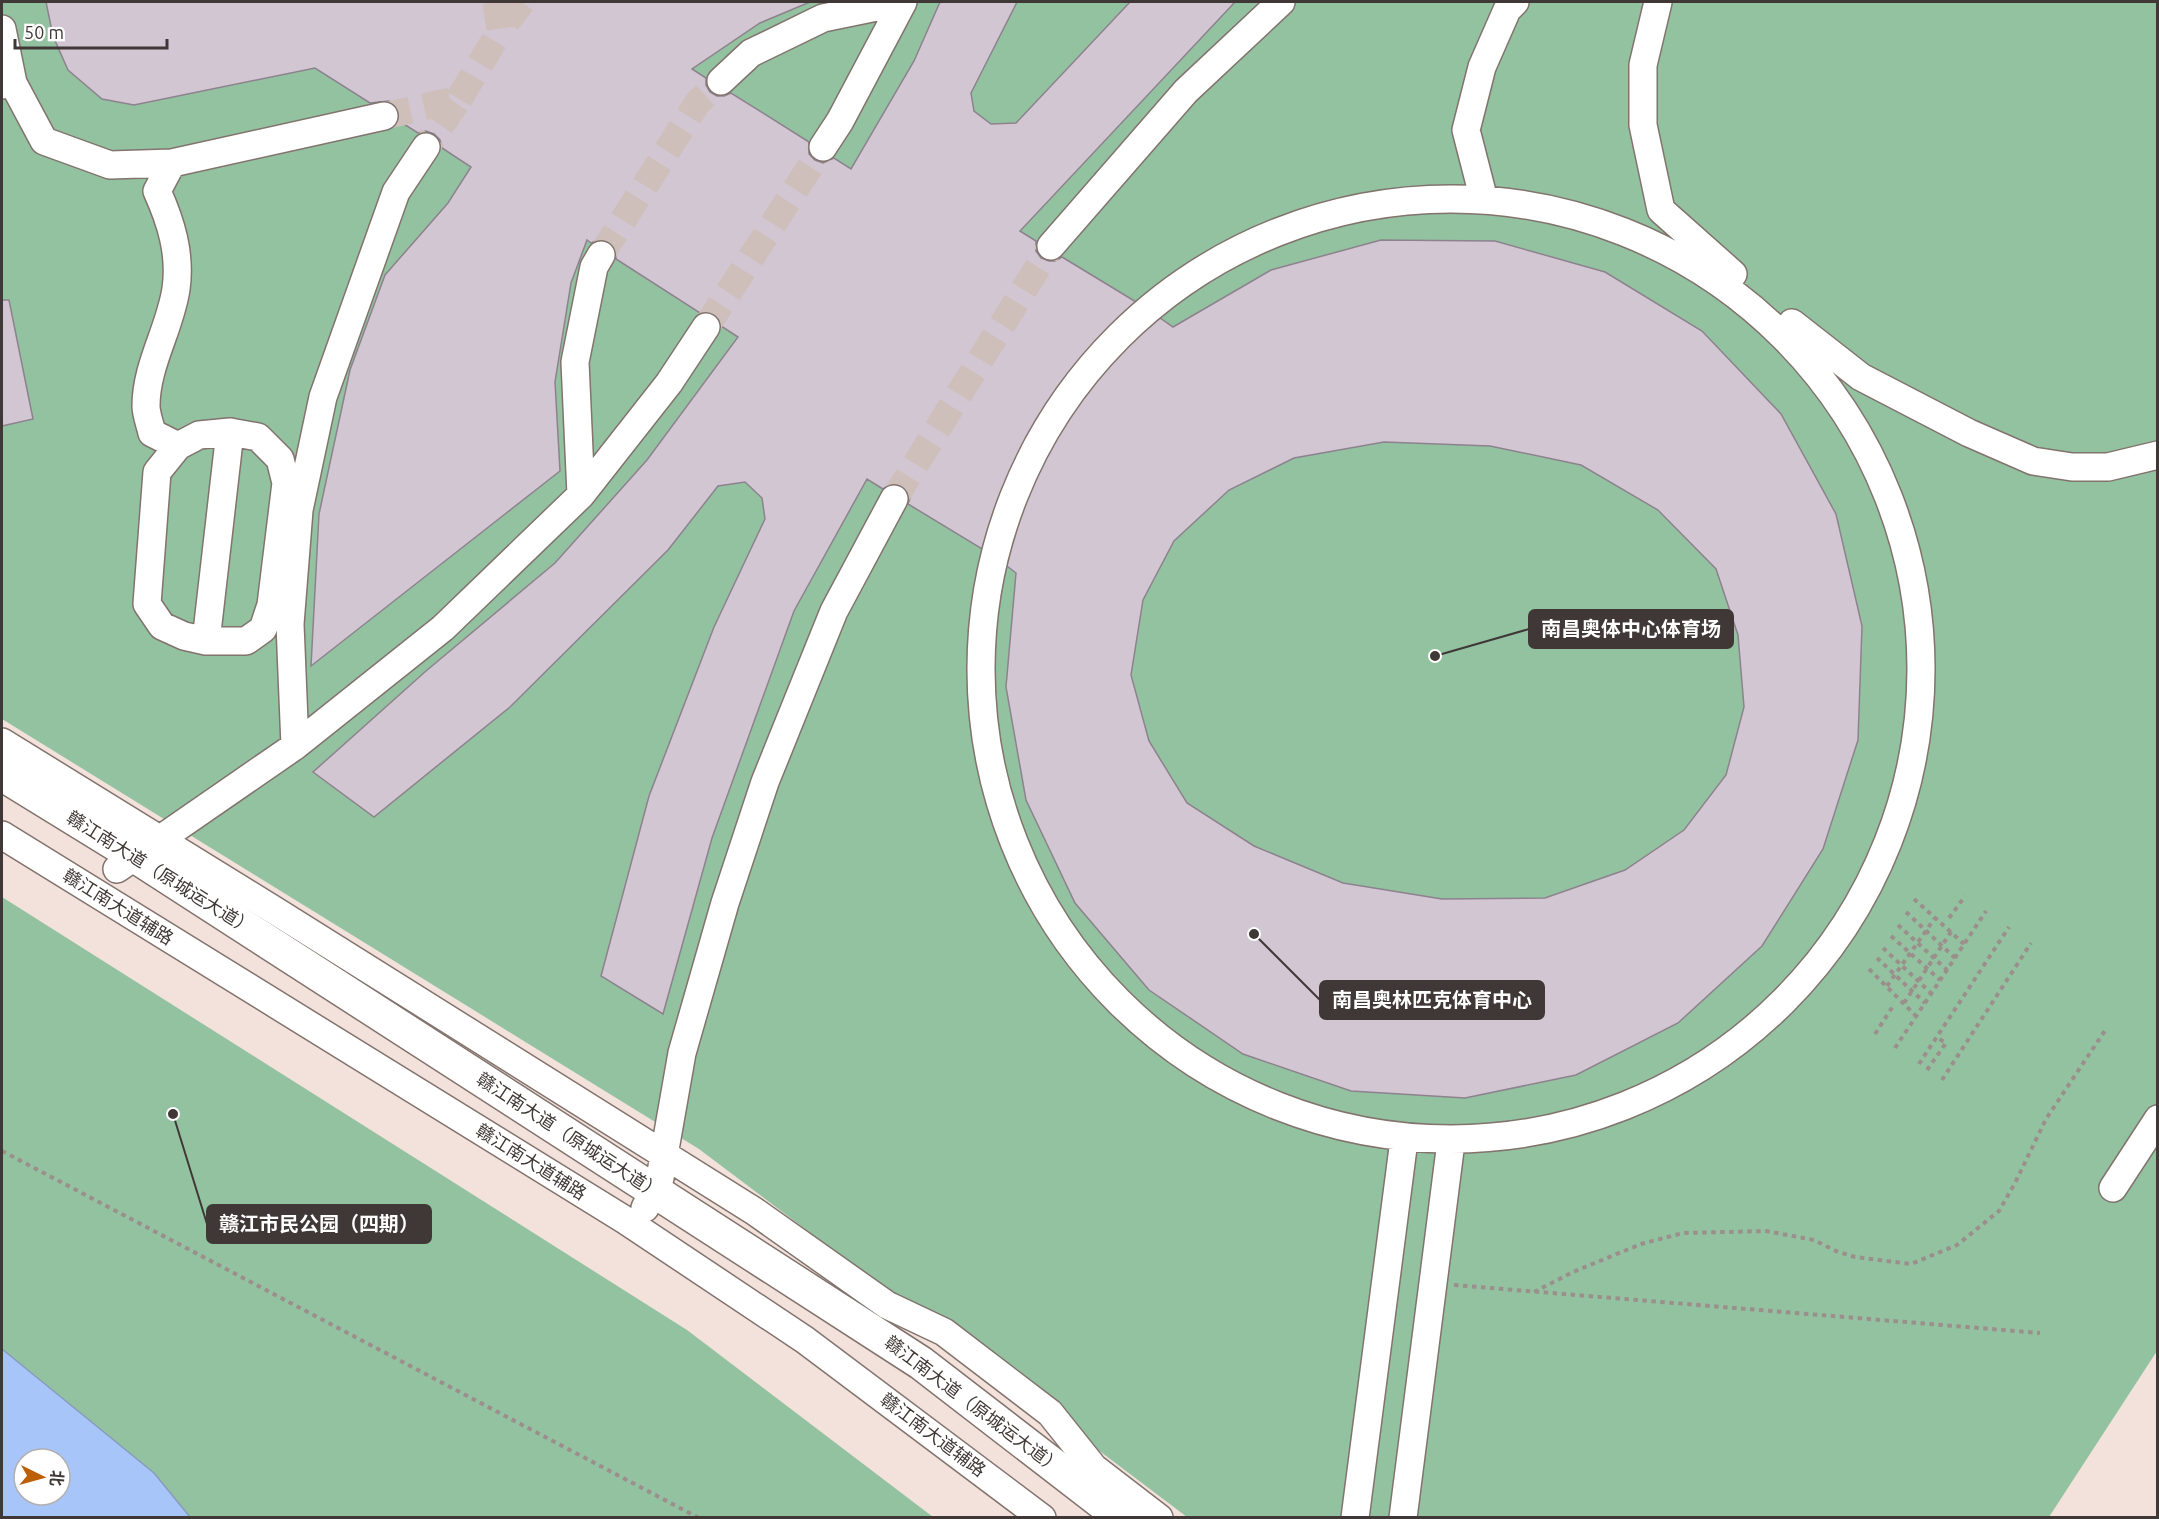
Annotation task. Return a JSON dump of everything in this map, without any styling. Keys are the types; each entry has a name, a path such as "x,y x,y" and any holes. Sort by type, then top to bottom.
{"main road":[{"name":"赣江南大道（原城运大道）","path":"2,774 137,855 649,1199 903,1374 1088,1518"},
{"name":"赣江南大道（原城运大道）","path":"2,798 137,855"},
{"name":"赣江南大道（原城运大道）","path":"649,1199 921,1363 1122,1518"}],"street":[{"path":"721,81 751,53 823,18 902,2"},
{"path":"823,147 840,121 902,2"},
{"path":"1051,246 1186,91 1281,2"},
{"path":"1483,196 1466,130 1482,67 1508,10 1515,2"},
{"path":"1658,2 1643,66 1643,125 1661,210 1767,304 1861,377 1969,433 2033,461 2073,467 2108,467 2157,455"},
{"path":"2,29 7,84 44,141 110,165 172,163 384,116"},
{"path":"295,746 290,624 291,507 280,459 258,437 230,432 199,435 178,446 157,472 147,604 162,626 183,636 206,641 246,641 263,629 271,605 291,507 323,397 396,192 426,147"},
{"path":"172,163 157,190 170,219 177,253 176,290 148,382 146,408 152,433 178,446"},
{"path":"1483,196 1601,220 1660,248 1709,272 1801,351 1869,450 1877,471 1910,564 1922,684 1903,803 1854,914 1779,1008 1682,1081 1570,1126 1451,1142 1404,1140 1306,1119 1214,1077 1133,1017 1067,942 1018,853 989,757 981,656 994,556 1051,420 1146,308 1248,242 1310,221 1362,204 1483,196"},
{"path":"580,495 575,362 594,267 601,255"},
{"path":"137,855 295,746 443,628 580,495 669,383 706,327"},
{"path":"206,641 230,432"},
{"path":"649,1199 660,1178 682,1053 725,903 765,782 834,611 894,499"},
{"path":"271,605 290,624"},
{"path":"2,742 137,855 664,1155 754,1211 886,1305 944,1332 1050,1413 1094,1468 1159,1518"},
{"name":"赣江南大道辅路","path":"2,835 625,1220 805,1340 1042,1518"},
{"path":"2113,1188 2157,1119"},
{"path":"1355,1518 1404,1140"},
{"path":"1403,1518 1451,1142"}],"path":[{"path":"1949,918 1965,896"},
{"path":"1914,899 1964,944"},
{"path":"1895,1048 1986,911"},
{"path":"1906,912 1955,958"},
{"path":"1887,986 1935,918"},
{"path":"1898,925 1947,970"},
{"path":"1918,1064 2009,927"},
{"path":"1904,1003 1951,932"},
{"path":"1891,936 1940,980"},
{"path":"1942,1080 2031,943"},
{"path":"1883,948 1931,993"},
{"path":"1877,958 1925,1004"},
{"path":"1869,969 1916,1016"},
{"path":"1875,1034 1893,1006"},
{"path":"1534,1292 1573,1272 1641,1244 1683,1233 1766,1231 1814,1240 1836,1251 1856,1257 1911,1264 1957,1245 1999,1211 2046,1119 2106,1029"},
{"path":"1927,1070 1946,1043 1936,1036"},
{"path":"2,1151 699,1518"},
{"path":"1433,1284 2040,1333"}],"green space":[{"path":"2,2 2157,2 2157,1351 2049,1517 1187,1517 699,1149 2,719"},
{"path":"2,897 687,1330 933,1517 2,1517"}],"water":[{"path":"2,1349 154,1473 190,1517 2,1517"}],"building":[{"path":"46,2 810,2 760,23 692,69 706,78 706,85 710,92 717,96 731,93 809,142 809,154 815,160 823,163 834,158 851,169 914,61 940,2 1017,2 971,93 974,111 991,124 1016,123 1130,2 1235,2 1020,231 1036,241 1036,251 1041,258 1056,261 1062,257 1173,327 1271,270 1381,240 1495,241 1605,272 1702,331 1781,414 1836,514 1862,626 1858,740 1823,849 1762,946 1678,1023 1576,1075 1465,1098 1351,1091 1243,1054 1149,990 1075,903 1026,800 1006,687 1016,573 994,556 908,504 910,498 908,491 902,485 893,483 883,489 867,479 794,611 712,838 663,1014 601,976 649,796 714,627 765,519 762,498 745,482 718,486 668,550 510,707 374,817 313,772 426,671 555,563 647,460 738,337 721,326 720,319 714,314 708,311 700,313 616,259 615,248 609,242 600,239 591,243 587,240 571,283 555,382 560,471 311,666 319,514 350,370 385,275 448,203 471,167 442,148 440,140 434,134 426,131 418,133 399,121 396,106 389,101 370,103 315,68 134,105 102,99 68,70 53,36","holes":["1384,442 1490,446 1581,465 1658,510 1716,569 1738,635 1744,707 1726,775 1684,830 1625,870 1545,898 1442,899 1343,883 1254,846 1187,803 1149,741 1131,675 1143,600 1174,541 1229,490 1294,458"]},
{"path":"2,300 9,300 33,419 2,426"}],"tunnel":[{"path":"496,2 500,31 522,2"},
{"path":"459,99 500,31"},
{"path":"601,255 698,102 721,81"},
{"path":"384,116 459,99 426,147"},
{"path":"706,327 823,147"},
{"path":"894,499 1051,246"}],"place":[{"name":"南昌奥体中心体育场","path":"1435,656"},
{"name":"南昌奥林匹克体育中心","path":"1254,934"},
{"name":"赣江市民公园（四期）","path":"173,1114"}]}
